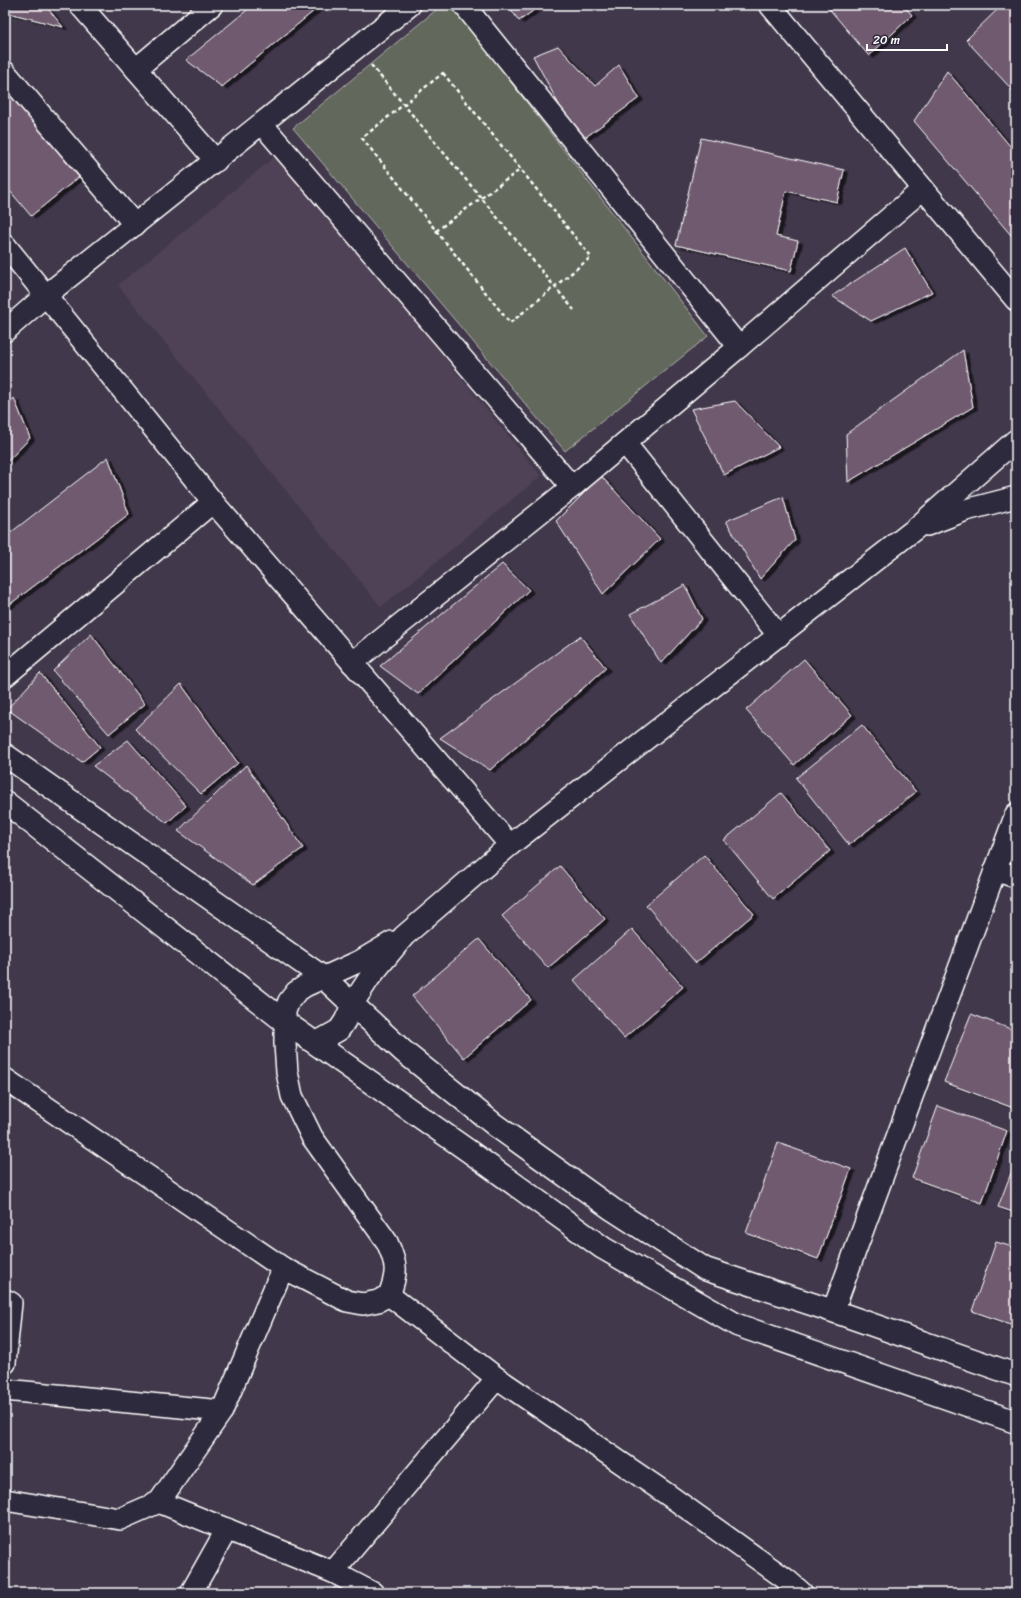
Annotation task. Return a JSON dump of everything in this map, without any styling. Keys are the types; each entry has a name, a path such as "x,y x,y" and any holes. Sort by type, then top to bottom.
{"main road":[{"path":"5,755 324,978 353,1003 404,1052 496,1125 612,1209 705,1269 833,1311 1016,1376"},
{"path":"5,802 285,1022 470,1152 603,1248 737,1325 1016,1422"}],"street":[{"path":"80,5 216,161"},
{"path":"136,69 212,5"},
{"path":"5,331 45,296 410,5"},
{"path":"464,5 740,347"},
{"path":"770,5 1016,300"},
{"path":"5,72 135,225"},
{"path":"262,124 572,487"},
{"path":"352,663 572,487 740,347 923,189"},
{"path":"5,245 213,502 510,845"},
{"path":"311,1041 321,1040 339,1030 353,1003 370,977 404,936 510,845 915,529 1016,440"},
{"path":"625,443 779,636"},
{"path":"915,529 966,510 1016,497"},
{"path":"5,676 213,502"},
{"path":"833,1311 1016,814"},
{"path":"996,870 1016,878"},
{"path":"5,1079 283,1268 347,1302 363,1304 378,1300 389,1295 395,1278 395,1260 387,1242 312,1137 292,1096 287,1072 285,1022 287,1006 296,992 305,986 360,961 404,936"},
{"path":"5,1500 120,1519 159,1502 222,1411 283,1268"},
{"path":"389,1295 497,1378 674,1499 787,1580 802,1593"},
{"path":"5,1300 11,1303 5,1363"},
{"path":"333,1572 497,1378"},
{"path":"5,1390 222,1411"},
{"path":"159,1502 333,1572 373,1593"},
{"path":"191,1593 227,1529"}],"path":[{"path":"357,48 574,310"},
{"path":"443,72 591,257 510,323 362,138 404,104 443,72"},
{"path":"436,231 521,169"}],"shaded area":[{"path":"278,154 541,476 381,607 118,285"}],"green space":[{"path":"442,5 451,5 708,336 565,451 293,128"}],"building":[{"path":"5,5 45,5 63,27 5,12"},
{"path":"253,5 321,5 222,87 186,60"},
{"path":"508,5 541,5 519,21"},
{"path":"826,5 903,5 912,15 869,56"},
{"path":"1002,5 1016,5 1016,94 966,40"},
{"path":"558,46 595,86 619,65 639,98 579,142 533,56"},
{"path":"947,71 1016,153 1016,241 914,121"},
{"path":"5,88 79,177 31,216 5,185"},
{"path":"701,138 844,170 837,202 786,191 776,236 798,241 791,271 676,245"},
{"path":"905,248 932,292 871,321 832,296"},
{"path":"963,350 973,407 848,482 846,434"},
{"path":"14,398 30,438 5,464 5,406"},
{"path":"735,401 779,447 724,475 691,409"},
{"path":"108,457 129,514 5,608 5,537"},
{"path":"601,476 660,539 603,594 556,521"},
{"path":"783,497 795,540 760,579 726,521"},
{"path":"502,564 529,590 418,694 380,666"},
{"path":"685,585 702,619 661,663 630,614"},
{"path":"91,634 145,704 109,734 53,671"},
{"path":"580,636 606,668 490,770 440,738"},
{"path":"804,659 852,715 794,765 746,710"},
{"path":"40,673 100,747 82,762 7,709"},
{"path":"181,684 238,763 201,794 135,729"},
{"path":"862,725 916,792 849,845 796,778"},
{"path":"128,740 186,806 167,823 93,766"},
{"path":"246,765 303,848 253,885 178,831"},
{"path":"781,793 830,851 773,899 724,840"},
{"path":"704,855 754,914 696,963 646,905"},
{"path":"560,866 605,919 548,968 502,916"},
{"path":"632,929 683,987 624,1038 574,980"},
{"path":"479,939 531,1000 464,1058 412,996"},
{"path":"971,1014 1016,1031 1016,1109 944,1082"},
{"path":"938,1106 1007,1131 982,1203 912,1178"},
{"path":"778,1143 851,1169 818,1259 746,1233"},
{"path":"1016,1160 1016,1213 998,1207"},
{"path":"996,1242 1016,1248 1016,1326 972,1311"},
{"path":"338,1583 353,1593 331,1593"}]}
